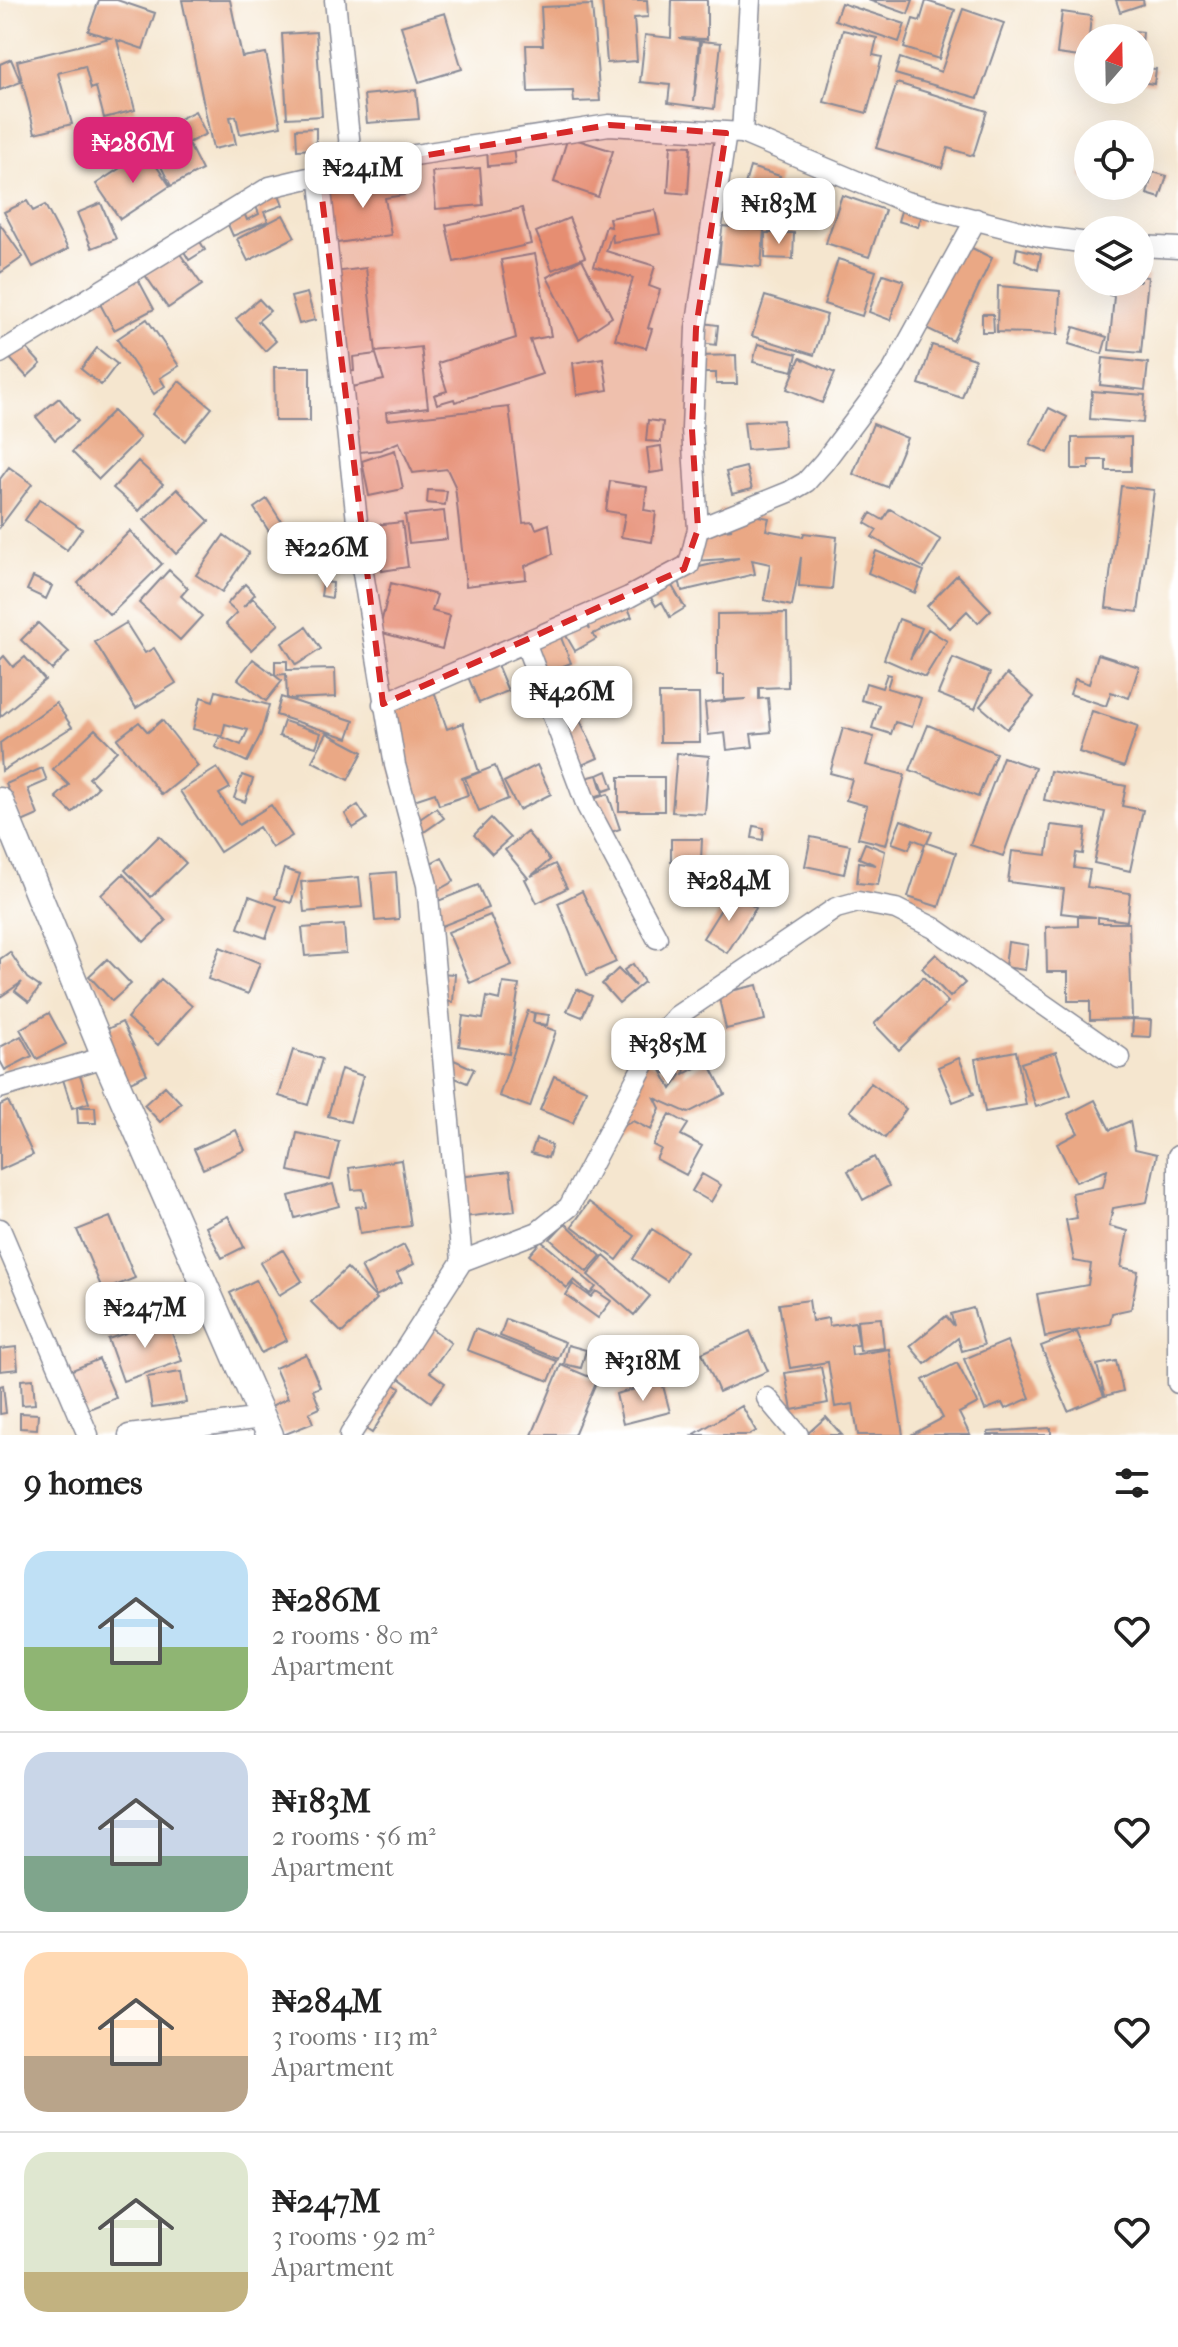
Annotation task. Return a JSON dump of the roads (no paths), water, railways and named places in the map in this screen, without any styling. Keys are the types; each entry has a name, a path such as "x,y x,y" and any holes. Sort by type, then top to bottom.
{"street":[{"path":"335,0 352,167"},
{"path":"383,704 684,569 694,550 698,529 692,429 696,328 734,133 750,0"},
{"path":"0,353 270,187 319,173 558,130 609,125 734,133 906,202 1043,237 1074,241"},
{"path":"319,173 362,567 395,765 427,885 462,1261"},
{"path":"698,529 789,492 806,482 824,462 893,370 976,219"},
{"path":"1154,247 1178,248"},
{"path":"525,642 587,806 657,938"},
{"path":"0,801 105,1057 266,1426 129,1435"},
{"path":"355,1434 462,1261 550,1225 569,1207 659,1036 677,1016 836,908 858,902 896,909 934,928 1120,1058"},
{"path":"0,1088 105,1057"},
{"path":"1178,1156 1178,1383"},
{"path":"0,1229 88,1435"},
{"path":"767,1398 798,1435"}]}
